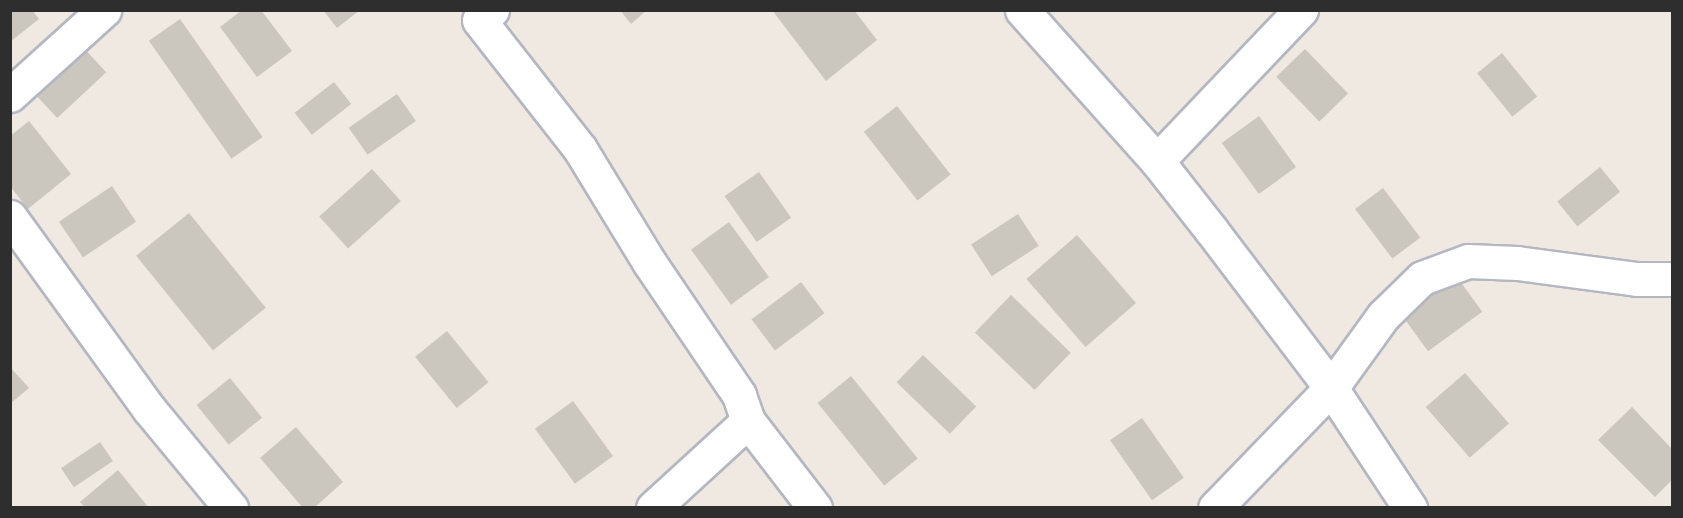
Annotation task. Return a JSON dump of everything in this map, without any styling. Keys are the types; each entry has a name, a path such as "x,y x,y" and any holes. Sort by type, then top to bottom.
{"street":[{"path":"10,95 104,10"},
{"path":"1022,10 1157,161 1331,388 1410,507"},
{"path":"1157,161 1301,10"},
{"path":"480,14 580,149 649,262 735,388 748,421 815,507"},
{"path":"10,217 149,409 231,507"},
{"path":"1215,507 1331,388 1383,316 1422,278 1468,261 1517,263 1637,279 1672,279"},
{"path":"653,507 748,421"}],"building":[{"path":"10,10 32,10 39,19 10,42"},
{"path":"242,10 261,10 292,51 257,77 220,27"},
{"path":"323,10 360,10 337,28"},
{"path":"620,10 647,10 631,24"},
{"path":"772,10 854,10 877,40 826,81"},
{"path":"180,19 263,137 231,159 149,41"},
{"path":"79,43 106,72 57,118 30,89"},
{"path":"1305,49 1348,94 1319,121 1276,77"},
{"path":"1502,53 1537,97 1512,117 1477,73"},
{"path":"334,82 351,104 312,135 295,113"},
{"path":"397,94 416,121 368,155 349,128"},
{"path":"897,106 951,175 917,200 864,132"},
{"path":"1259,116 1296,167 1259,194 1222,143"},
{"path":"29,121 71,174 28,209 10,186 10,136"},
{"path":"1600,167 1620,192 1577,226 1557,202"},
{"path":"372,169 401,201 348,248 319,217"},
{"path":"759,172 791,218 757,242 725,196"},
{"path":"112,186 136,222 83,257 59,222"},
{"path":"1383,188 1420,238 1392,259 1355,209"},
{"path":"189,213 266,308 213,351 136,256"},
{"path":"1018,214 1039,246 992,276 971,244"},
{"path":"729,222 769,277 731,305 691,250"},
{"path":"1077,235 1136,303 1085,347 1026,279"},
{"path":"1457,277 1482,312 1428,351 1403,316"},
{"path":"801,282 824,313 775,350 751,319"},
{"path":"1011,295 1071,353 1035,390 975,332"},
{"path":"447,331 489,382 457,408 415,357"},
{"path":"923,355 976,406 950,434 897,382"},
{"path":"10,367 29,388 10,404"},
{"path":"1465,373 1509,424 1470,458 1426,407"},
{"path":"851,376 918,458 884,485 818,403"},
{"path":"230,378 262,418 229,445 197,405"},
{"path":"573,401 613,456 575,484 535,429"},
{"path":"1632,407 1672,449 1672,480 1655,497 1598,440"},
{"path":"1142,418 1184,478 1152,500 1110,440"},
{"path":"296,427 343,482 314,508 303,508 260,458"},
{"path":"100,442 113,461 74,487 61,468"},
{"path":"118,470 149,508 85,508 80,502"}]}
